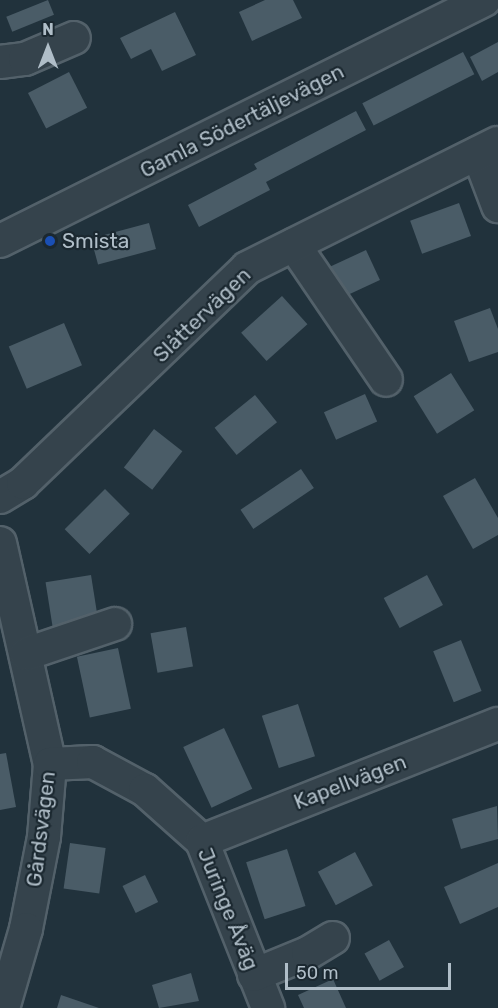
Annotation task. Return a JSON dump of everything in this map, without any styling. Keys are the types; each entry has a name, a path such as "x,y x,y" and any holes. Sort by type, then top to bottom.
{"street":[{"name":"Gamla Södertäljevägen","path":"0,241 469,3"},
{"path":"0,62 25,59 74,38"},
{"path":"488,148 498,206"},
{"name":"Slåttervägen","path":"0,497 23,483 247,268 488,148"},
{"path":"294,245 386,380"},
{"name":"Gårdsvägen","path":"0,543 50,764 44,837 26,929 3,1008"},
{"path":"26,654 115,624"},
{"name":"Kapellvägen","path":"202,841 497,726"},
{"name":"Juringe Åväg","path":"50,764 93,762 145,790 202,841 268,1008"},
{"path":"254,975 308,953 333,938"}],"building":[{"path":"48,0 54,15 12,32 6,17"},
{"path":"265,0 293,0 302,18 252,41 239,12"},
{"path":"175,12 196,55 162,71 151,49 131,59 120,38"},
{"path":"498,42 498,72 482,81 470,57"},
{"path":"463,52 474,74 374,126 362,103"},
{"path":"69,72 87,108 46,129 28,93"},
{"path":"356,111 366,130 266,182 270,190 199,227 188,205 257,169 254,164"},
{"path":"459,203 471,236 422,254 410,221"},
{"path":"149,223 156,249 98,265 91,239"},
{"path":"366,250 380,280 343,297 329,267"},
{"path":"282,296 307,324 267,361 241,333"},
{"path":"490,308 498,329 498,352 469,362 454,321"},
{"path":"64,323 82,365 27,389 9,346"},
{"path":"451,373 474,410 437,434 414,396"},
{"path":"365,394 377,421 336,440 324,412"},
{"path":"255,395 277,422 237,455 215,428"},
{"path":"154,429 182,451 152,490 124,468"},
{"path":"301,469 314,488 253,529 240,510"},
{"path":"475,478 498,518 498,535 473,549 443,496"},
{"path":"105,489 130,514 89,554 65,529"},
{"path":"91,575 98,619 53,627 46,582"},
{"path":"427,575 443,605 400,628 384,598"},
{"path":"186,627 193,666 157,673 151,633"},
{"path":"461,640 482,691 454,702 433,651"},
{"path":"118,648 131,709 90,717 77,657"},
{"path":"298,704 315,756 279,768 262,716"},
{"path":"224,728 252,789 212,808 183,747"},
{"path":"6,753 16,807 0,810 0,754"},
{"path":"497,806 498,839 461,849 452,819"},
{"path":"70,843 106,848 99,894 64,889"},
{"path":"287,849 306,906 265,919 246,862"},
{"path":"355,852 373,886 336,905 318,872"},
{"path":"498,863 498,907 460,924 444,887"},
{"path":"145,875 158,902 136,913 123,886"},
{"path":"389,940 404,967 380,981 365,954"},
{"path":"191,973 199,1001 159,1008 152,985"},
{"path":"333,979 346,1008 304,1008 298,995"},
{"path":"61,995 99,1008 57,1008"}],"place":[{"name":"Smista","path":"50,241"}]}
